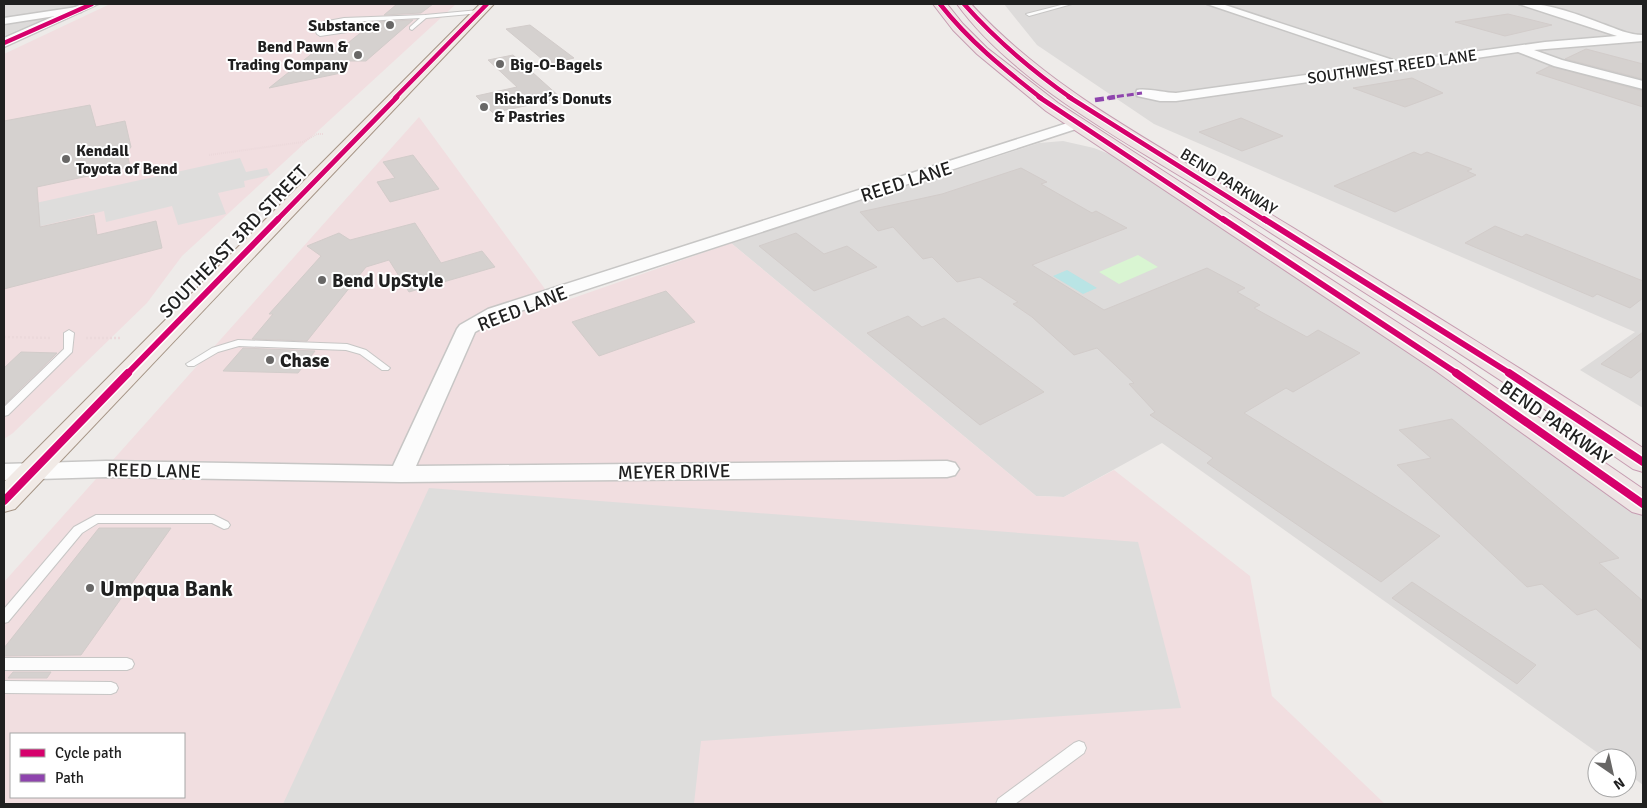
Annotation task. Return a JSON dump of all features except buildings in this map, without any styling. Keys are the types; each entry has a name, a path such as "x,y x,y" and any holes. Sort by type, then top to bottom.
{"highway":[{"name":"BEND PARKWAY","path":"940,4 958,27 982,51 1028,89 1077,124 1453,371 1643,504"},
{"name":"BEND PARKWAY","path":"964,4 991,34 1021,60 1093,112 1507,372 1643,462"}],"main road":[{"name":"SOUTHEAST 3RD STREET","path":"4,501 483,8"}],"street":[{"path":"4,43 92,4"},
{"path":"1212,4 1399,64"},
{"path":"1524,4 1583,20 1638,39"},
{"path":"4,21 77,10"},
{"name":"SOUTHWEST REED LANE","path":"1142,93 1160,97 1176,96 1517,48 1575,42 1638,39"},
{"path":"1517,48 1558,63 1643,85"},
{"name":"REED LANE","path":"4,472 106,469 401,474 467,329 495,313 1077,124"},
{"name":"MEYER DRIVE","path":"401,474 947,469"}],"lane":[{"path":"1029,14 1070,4"},
{"path":"344,20 345,31 320,34 315,24 372,16 426,17 442,12 483,8"},
{"path":"412,28 426,17"},
{"path":"4,413 69,350 69,332"},
{"path":"191,364 215,350 238,343 347,347 363,352 386,368"},
{"path":"4,618 78,530 96,519 214,519 224,526"},
{"path":"4,664 128,664"},
{"path":"4,687 111,688"},
{"path":"1003,804 1079,748"}],"path":[{"path":"209,155 255,147 303,142 317,134 324,134"},
{"path":"4,337 55,338"},
{"path":"80,338 120,338"}],"shaded area":[{"path":"4,4 79,4 4,36"},
{"path":"110,4 456,4 182,256 147,303 13,433 4,439 4,54"},
{"path":"1004,4 1643,4 1643,408 1580,370 1635,332 1154,124 1037,45"},
{"path":"419,117 556,304 731,243 1036,496 1064,497 1114,470 1250,576 1272,696 1385,804 4,804 4,582"},
{"path":"1063,141 1094,148 1114,156 1470,393 1643,515 1643,785 1637,780 1637,748 1591,748 1162,443 1064,497 1036,496 731,243 1039,143"},
{"path":"240,158 246,172 267,168 270,175 244,181 245,187 218,193 226,214 178,225 172,206 106,222 104,211 4,235 4,210"},
{"path":"429,488 1138,542 1181,708 701,741 694,804 283,804"}],"green space":[{"path":"1138,255 1158,267 1119,284 1099,272"}],"water":[{"path":"1067,270 1097,288 1083,294 1053,276"}],"marked path":[{"path":"1095,100 1142,93"}],"cycle path":[{"path":"4,43 92,4"},
{"path":"4,501 487,4"},
{"path":"940,4 958,27 982,51 1052,107 1445,365 1643,504"},
{"path":"964,4 989,32 1018,58 1050,84 1085,108 1434,326 1643,462"}],"place":[{"name":"Substance","path":"390,25"},
{"name":"Bend Pawn & Trading Company","path":"358,55"},
{"name":"Big-O-Bagels","path":"500,64"},
{"name":"Richard’s Donuts & Pastries","path":"484,107"},
{"name":"Kendall Toyota of Bend","path":"66,159"},
{"name":"Bend UpStyle","path":"322,280"},
{"name":"Chase","path":"270,360"},
{"name":"Umpqua Bank","path":"90,588"}]}
